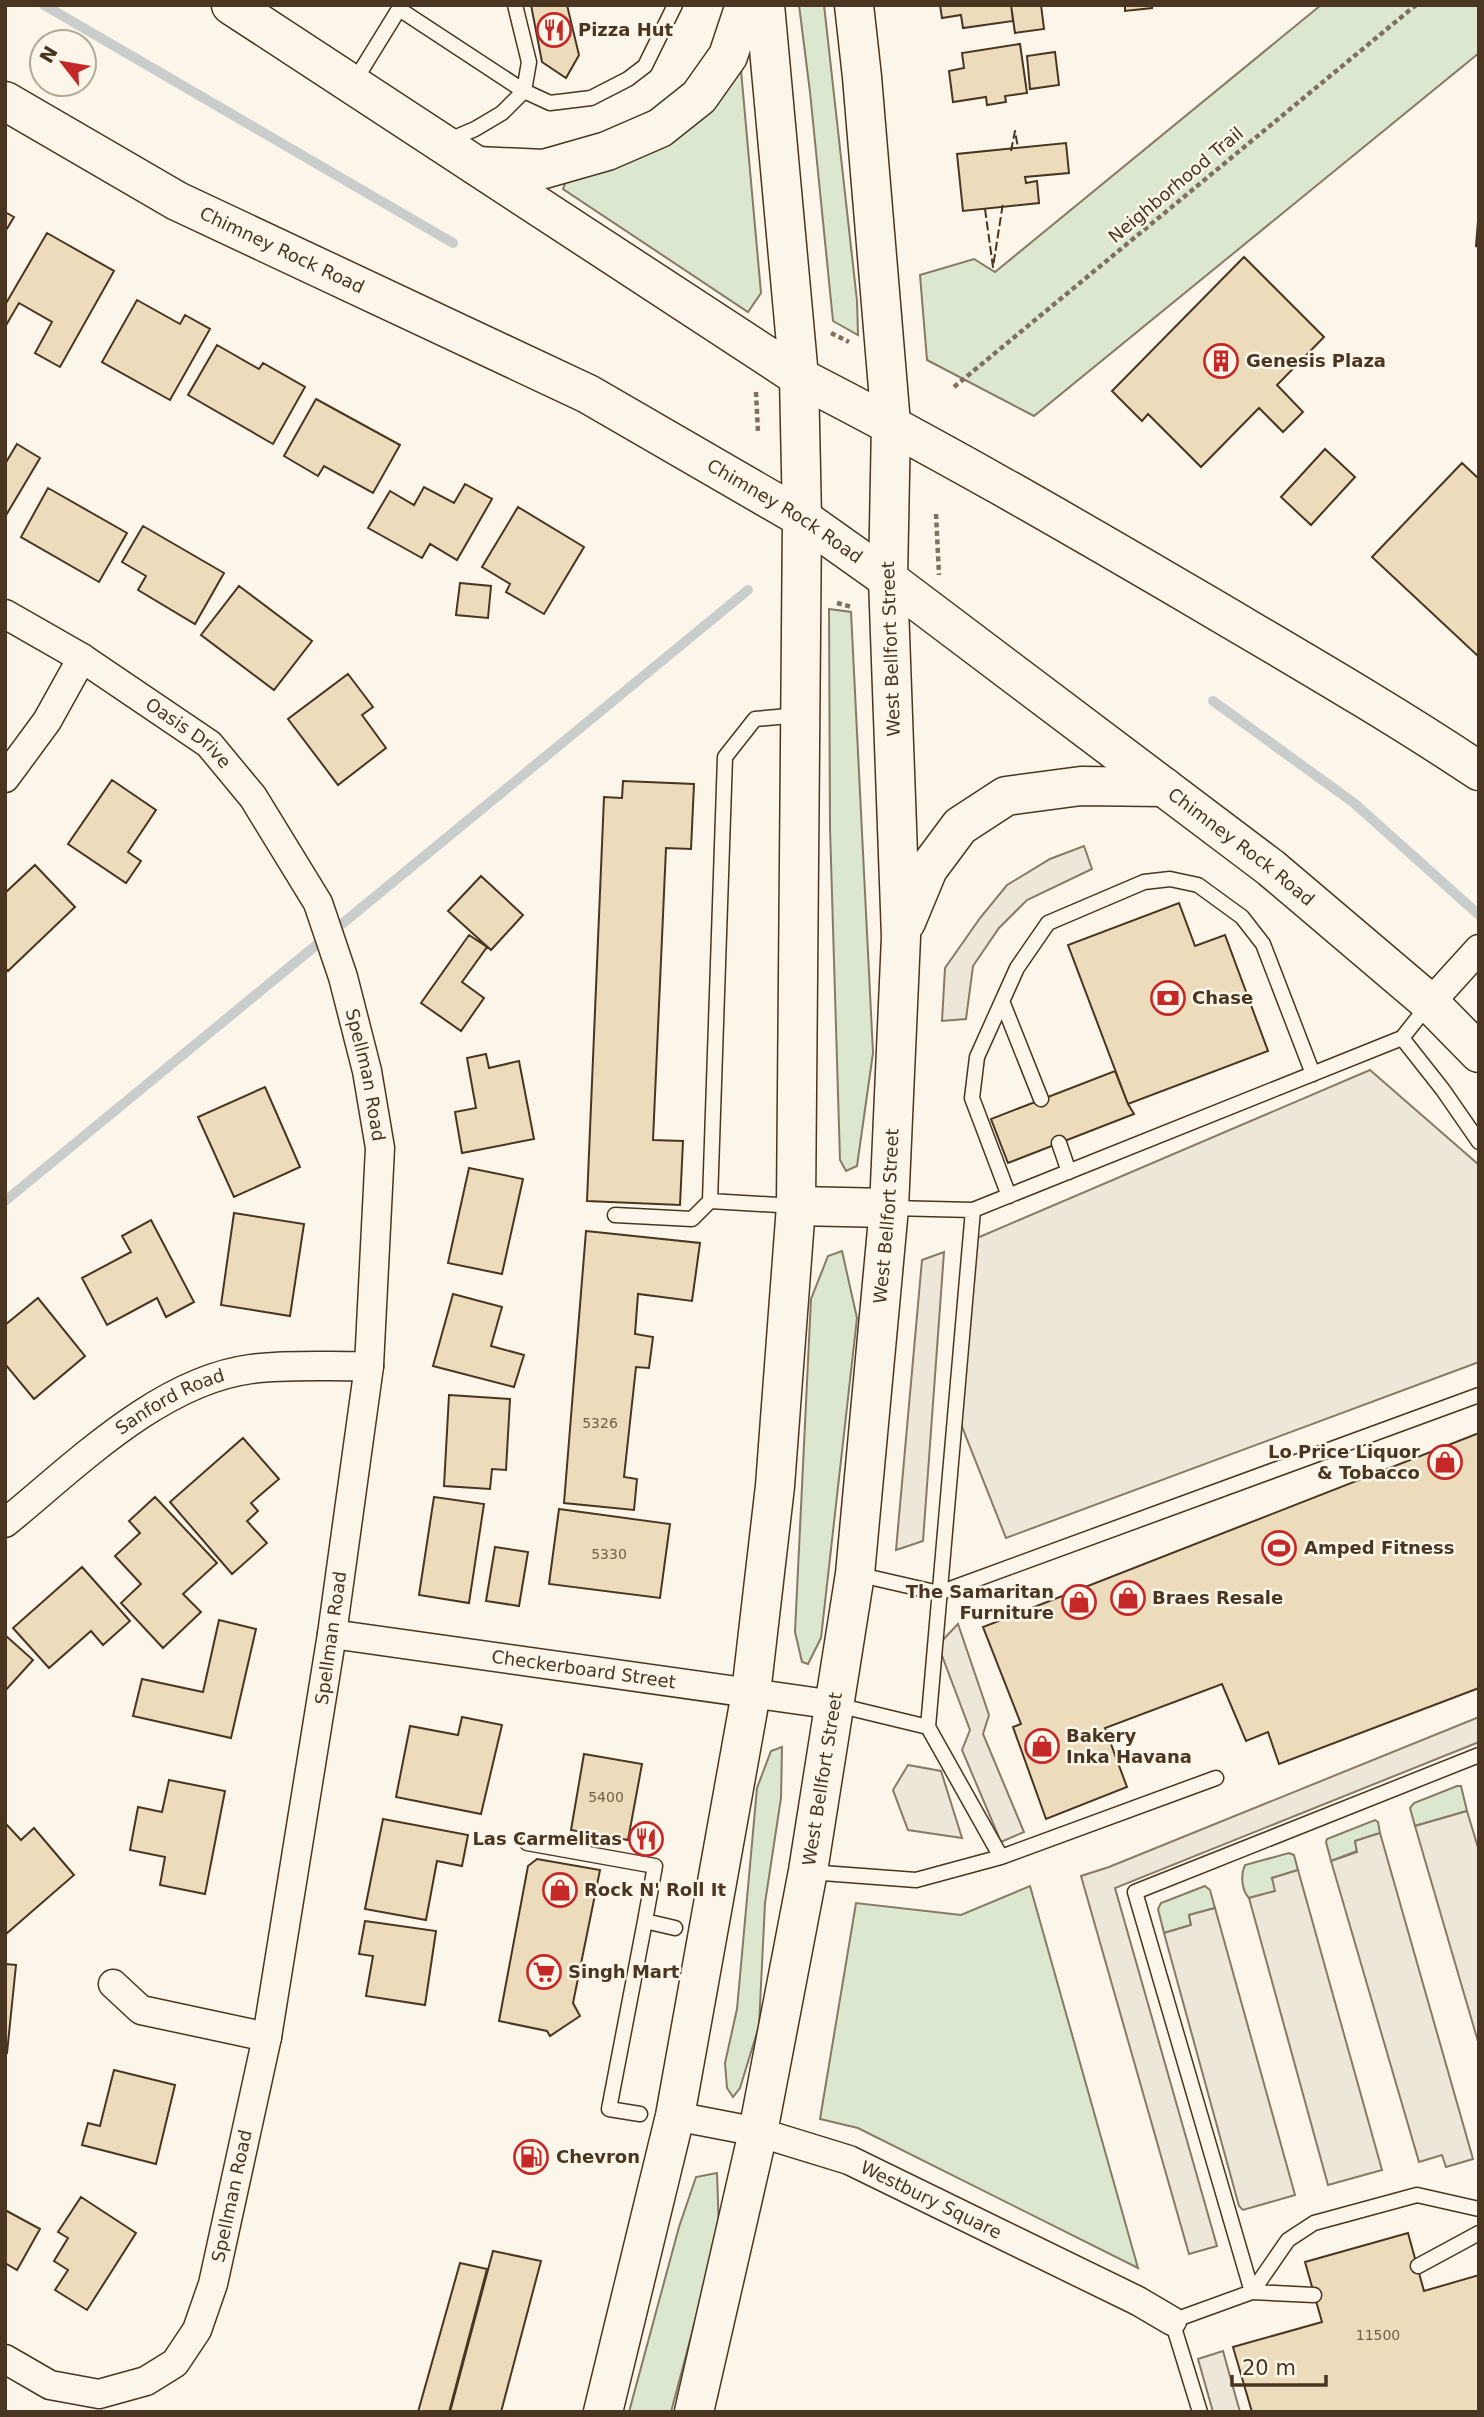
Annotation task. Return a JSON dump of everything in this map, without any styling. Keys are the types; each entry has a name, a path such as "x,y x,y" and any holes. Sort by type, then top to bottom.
{"main road":[{"path":"231,5 799,377 891,424 1066,521 1479,771"},
{"path":"475,166 544,169 607,151 660,128 699,97 728,56 746,5"},
{"path":"603,2412 658,2115 751,1693 775,1486 796,1206 802,518 799,377 765,5"},
{"name":"West Bellfort Street","path":"694,2412 758,2132 808,1871 835,1705 855,1574 889,1209 901,937 888,579 891,424 854,5"},
{"name":"Chimney Rock Road","path":"5,101 177,201 588,394 802,518 888,579 1271,868 1430,1003 1479,1053"},
{"path":"901,937 928,869 960,826 1006,796 1081,786 1164,788"},
{"path":"796,1206 889,1209"}],"street":[{"name":"Oasis Drive","path":"5,614 82,658 209,744 253,797 318,903"},
{"path":"5,778 47,721 82,658"},
{"name":"Spellman Road","path":"5,2359 50,2385 99,2394 146,2381 176,2363 197,2330 213,2284 267,2037 332,1634 369,1366 380,1148 367,1072 343,977 318,903"},
{"path":"1430,1003 1473,955"},
{"name":"Sanford Road","path":"5,1522 130,1420 171,1397 219,1376 251,1369 369,1366"},
{"name":"Checkerboard Street","path":"332,1634 835,1705"},
{"path":"113,1984 141,2010 267,2037"},
{"name":"Westbury Square","path":"658,2115 758,2132 849,2160 1138,2301 1172,2321"}],"lane":[{"path":"440,144 475,129 502,113 524,91 529,62 515,5"},
{"path":"353,83 400,7 524,91 550,103 591,98 628,79 645,66 675,5"},
{"path":"615,1215 692,1219 710,1201 725,757 755,719 800,715"},
{"path":"1009,1196 972,1098 977,1057 1017,968 1048,923 1144,882 1170,878 1198,886 1242,917 1263,944 1313,1074"},
{"path":"1002,1001 1041,1099"},
{"path":"889,1209 973,1210 1402,1038 1430,1003"},
{"path":"1402,1038 1479,1142"},
{"path":"1059,1143 1069,1172"},
{"path":"710,1201 796,1206"},
{"path":"973,1210 928,1727 1001,1857"},
{"path":"855,1574 939,1592 1479,1395"},
{"path":"835,1705 928,1727"},
{"path":"1251,2292 1135,1892 1479,1755"},
{"path":"808,1871 916,1880 1001,1857 1216,1778"},
{"path":"527,1843 654,1866 609,2109 658,2115"},
{"path":"645,1921 675,1928"},
{"path":"1251,2292 1288,2240 1314,2223 1418,2194 1479,2209"},
{"path":"1418,2266 1479,2234"},
{"path":"1200,2412 1172,2321 1251,2292 1314,2295"}],"path":[{"name":"Neighborhood Trail","path":"954,387 1416,5"},
{"path":"831,333 856,345"},
{"path":"755,391 758,433"},
{"path":"936,514 939,575"},
{"path":"829,601 852,607"}],"green space":[{"path":"799,5 824,5 857,301 858,335 833,321"},
{"path":"1321,5 1479,5 1479,53 1034,416 927,360 920,275 974,259 995,272"},
{"path":"740,59 761,293 748,312 563,189 568,175"},
{"path":"829,609 851,612 873,1053 857,1166 846,1171 840,1160 830,828"},
{"path":"842,1251 857,1318 821,1638 808,1664 802,1662 795,1632 811,1299 828,1256"},
{"path":"782,1747 781,1798 765,1903 759,2026 740,2088 733,2097 727,2088 725,2063 737,2009 757,1788 771,1751"},
{"path":"1461,1786 1467,1811 1415,1826 1410,1808 1414,1803"},
{"path":"1375,1820 1380,1833 1355,1841 1357,1851 1331,1861 1327,1839"},
{"path":"1289,1853 1294,1855 1298,1870 1272,1878 1276,1891 1249,1898 1242,1883 1245,1865"},
{"path":"1030,1886 1138,2268 858,2128 820,2119 856,1903 961,1915"},
{"path":"1205,1886 1210,1890 1215,1908 1189,1915 1191,1925 1164,1933 1158,1909 1161,1903"},
{"path":"717,2173 719,2231 671,2412 629,2412 679,2227 696,2177"}],"shaded area":[{"path":"1084,846 1092,869 1027,900 999,928 973,966 966,1019 942,1021 945,968 980,918 1007,885 1050,859"},
{"path":"1370,1070 1479,1165 1479,1362 1006,1538 959,1419 977,1238"},
{"path":"944,1252 923,1541 896,1550 922,1260"},
{"path":"958,1624 989,1715 983,1734 1024,1832 1001,1842 962,1750 970,1730 938,1645"},
{"path":"1479,1717 1479,1742 1115,1888 1217,2246 1189,2254 1081,1876"},
{"path":"908,1765 941,1771 962,1838 908,1830 893,1790"},
{"path":"1467,1811 1479,1851 1479,2045 1415,1826"},
{"path":"1380,1833 1473,2159 1446,2167 1442,2155 1419,2162 1331,1861 1357,1852 1355,1841"},
{"path":"1298,1870 1382,2170 1328,2185 1249,1898 1275,1891 1272,1878"},
{"path":"1215,1908 1295,2195 1243,2210 1239,2206 1164,1933 1191,1925 1189,1915"},
{"path":"1223,2351 1240,2412 1213,2412 1198,2359"}],"building":[{"name":"Pizza Hut","path":"531,5 567,5 579,55 566,78 542,62"},
{"path":"940,5 1011,5 1013,21 963,28 961,15 942,18"},
{"path":"1011,5 1041,5 1044,29 1015,33"},
{"path":"1125,5 1152,5 1152,8 1125,11"},
{"path":"1020,44 1027,93 1005,96 1006,102 987,105 986,97 953,102 949,71 964,68 962,53"},
{"path":"1055,52 1059,85 1030,89 1027,56"},
{"path":"1066,143 1069,173 1025,177 1026,183 1037,181 1039,203 963,211 957,154"},
{"path":"1479,208 1479,247 1476,246"},
{"path":"5,212 14,217 5,232"},
{"path":"47,233 114,271 60,367 35,353 52,322 19,303 5,327 5,305"},
{"name":"Genesis Plaza","path":"1244,257 1324,337 1277,385 1303,412 1283,432 1259,408 1201,467 1148,414 1142,421 1112,391"},
{"path":"137,300 180,324 185,315 210,329 170,400 102,362"},
{"path":"217,345 259,369 263,363 305,387 273,444 188,395"},
{"path":"316,399 400,445 373,493 324,466 318,476 284,456"},
{"path":"17,444 40,458 5,517 5,464"},
{"path":"1325,449 1355,477 1311,525 1281,497"},
{"path":"1462,463 1479,479 1479,657 1372,557"},
{"path":"465,484 492,499 457,560 430,544 422,558 368,528 390,491 414,505 424,487 454,503"},
{"path":"48,488 127,533 99,582 21,537"},
{"path":"518,507 584,547 544,614 506,592 510,584 482,567"},
{"path":"143,526 224,573 195,624 138,590 146,576 122,562"},
{"path":"460,583 491,586 488,618 456,615"},
{"path":"239,586 312,641 274,690 201,635"},
{"path":"348,674 373,707 362,715 386,748 338,785 288,719"},
{"path":"112,780 156,810 128,852 141,861 126,883 68,844"},
{"path":"623,781 694,784 691,849 666,848 653,1140 683,1141 680,1205 587,1201 604,797 622,798"},
{"path":"35,865 75,907 8,971 5,968 5,893"},
{"path":"481,876 523,915 491,950 448,911"},
{"name":"Chase","path":"1179,903 1195,946 1225,935 1268,1051 1128,1104 1068,945"},
{"path":"469,935 487,947 462,982 484,998 461,1031 421,1003"},
{"path":"486,1054 489,1068 519,1061 534,1139 462,1153 455,1112 476,1108 467,1058"},
{"path":"1115,1071 1134,1114 1008,1163 991,1119"},
{"path":"265,1087 300,1167 234,1197 198,1117"},
{"path":"469,1168 523,1179 502,1274 448,1263"},
{"path":"234,1213 304,1224 290,1316 221,1305"},
{"path":"151,1220 194,1302 166,1317 157,1298 107,1325 82,1278 131,1252 122,1236"},
{"path":"586,1231 700,1243 692,1301 638,1294 635,1334 653,1337 649,1368 636,1367 624,1477 637,1479 634,1510 564,1503"},
{"path":"453,1294 502,1307 491,1346 524,1355 514,1387 433,1366"},
{"path":"38,1298 85,1356 34,1399 5,1364 5,1325"},
{"path":"449,1395 510,1399 506,1470 492,1469 490,1489 444,1486"},
{"path":"1479,1433 1479,1688 1279,1764 1268,1732 1246,1741 1222,1684 1105,1728 1127,1787 1046,1819 1013,1727 1021,1724 983,1627"},
{"path":"243,1438 279,1479 251,1503 258,1511 247,1521 267,1543 232,1574 170,1502"},
{"path":"155,1497 217,1563 183,1594 201,1612 163,1648 121,1603 141,1584 115,1556 140,1533 129,1521"},
{"path":"434,1497 484,1504 469,1603 419,1595"},
{"path":"559,1509 670,1524 660,1598 549,1584"},
{"path":"495,1547 528,1552 519,1606 486,1601"},
{"path":"82,1567 130,1621 103,1645 91,1631 49,1668 13,1628"},
{"path":"219,1620 256,1629 231,1738 133,1716 142,1679 203,1692"},
{"path":"5,1635 33,1660 5,1691"},
{"path":"462,1717 502,1725 481,1814 396,1797 410,1726 458,1735"},
{"path":"584,1754 642,1764 628,1840 571,1830"},
{"path":"169,1780 225,1791 205,1894 160,1885 165,1857 130,1850 138,1807 162,1812"},
{"path":"383,1819 468,1835 462,1866 437,1861 426,1920 365,1909"},
{"path":"6,1824 21,1840 34,1828 74,1875 6,1934"},
{"name":"Las Carmelitas","path":"642,1824 655,1827 649,1853 637,1851"},
{"path":"537,1859 600,1870 573,2003 580,2016 550,2036 547,2031 499,2021 528,1866"},
{"path":"365,1921 436,1931 425,2005 366,1996 373,1956 359,1954"},
{"path":"5,1964 16,1965 7,2053 5,2053"},
{"path":"114,2070 175,2085 156,2164 82,2145 88,2123 100,2126"},
{"path":"81,2197 136,2233 87,2310 55,2290 68,2270 54,2261 68,2238 58,2232"},
{"path":"5,2210 40,2229 17,2270 5,2263"},
{"path":"1408,2233 1424,2291 1479,2275 1479,2412 1252,2412 1233,2347 1322,2322 1305,2262"},
{"path":"493,2251 541,2261 501,2412 450,2412"},
{"path":"460,2263 487,2269 449,2412 418,2412"}],"waterway":[{"path":"44,5 453,243"},
{"path":"5,1201 748,590"},
{"path":"1213,701 1354,803 1479,915"}],"fence":[{"path":"1011,151 1015,131 1018,148"},
{"path":"985,209 993,267 1003,203"}],"place":[{"name":"Pizza Hut","path":"554,30"},
{"name":"Genesis Plaza","path":"1221,361"},
{"name":"Chase","path":"1168,998"},
{"name":"Lo Price Liquor & Tobacco","path":"1445,1462"},
{"name":"Amped Fitness","path":"1279,1548"},
{"name":"Braes Resale","path":"1128,1598"},
{"name":"The Samaritan Furniture","path":"1079,1602"},
{"name":"Bakery Inka Havana","path":"1042,1746"},
{"name":"Las Carmelitas","path":"646,1839"},
{"name":"Rock N' Roll It","path":"560,1890"},
{"name":"Singh Mart","path":"544,1972"},
{"name":"Chevron","path":"531,2157"}]}
